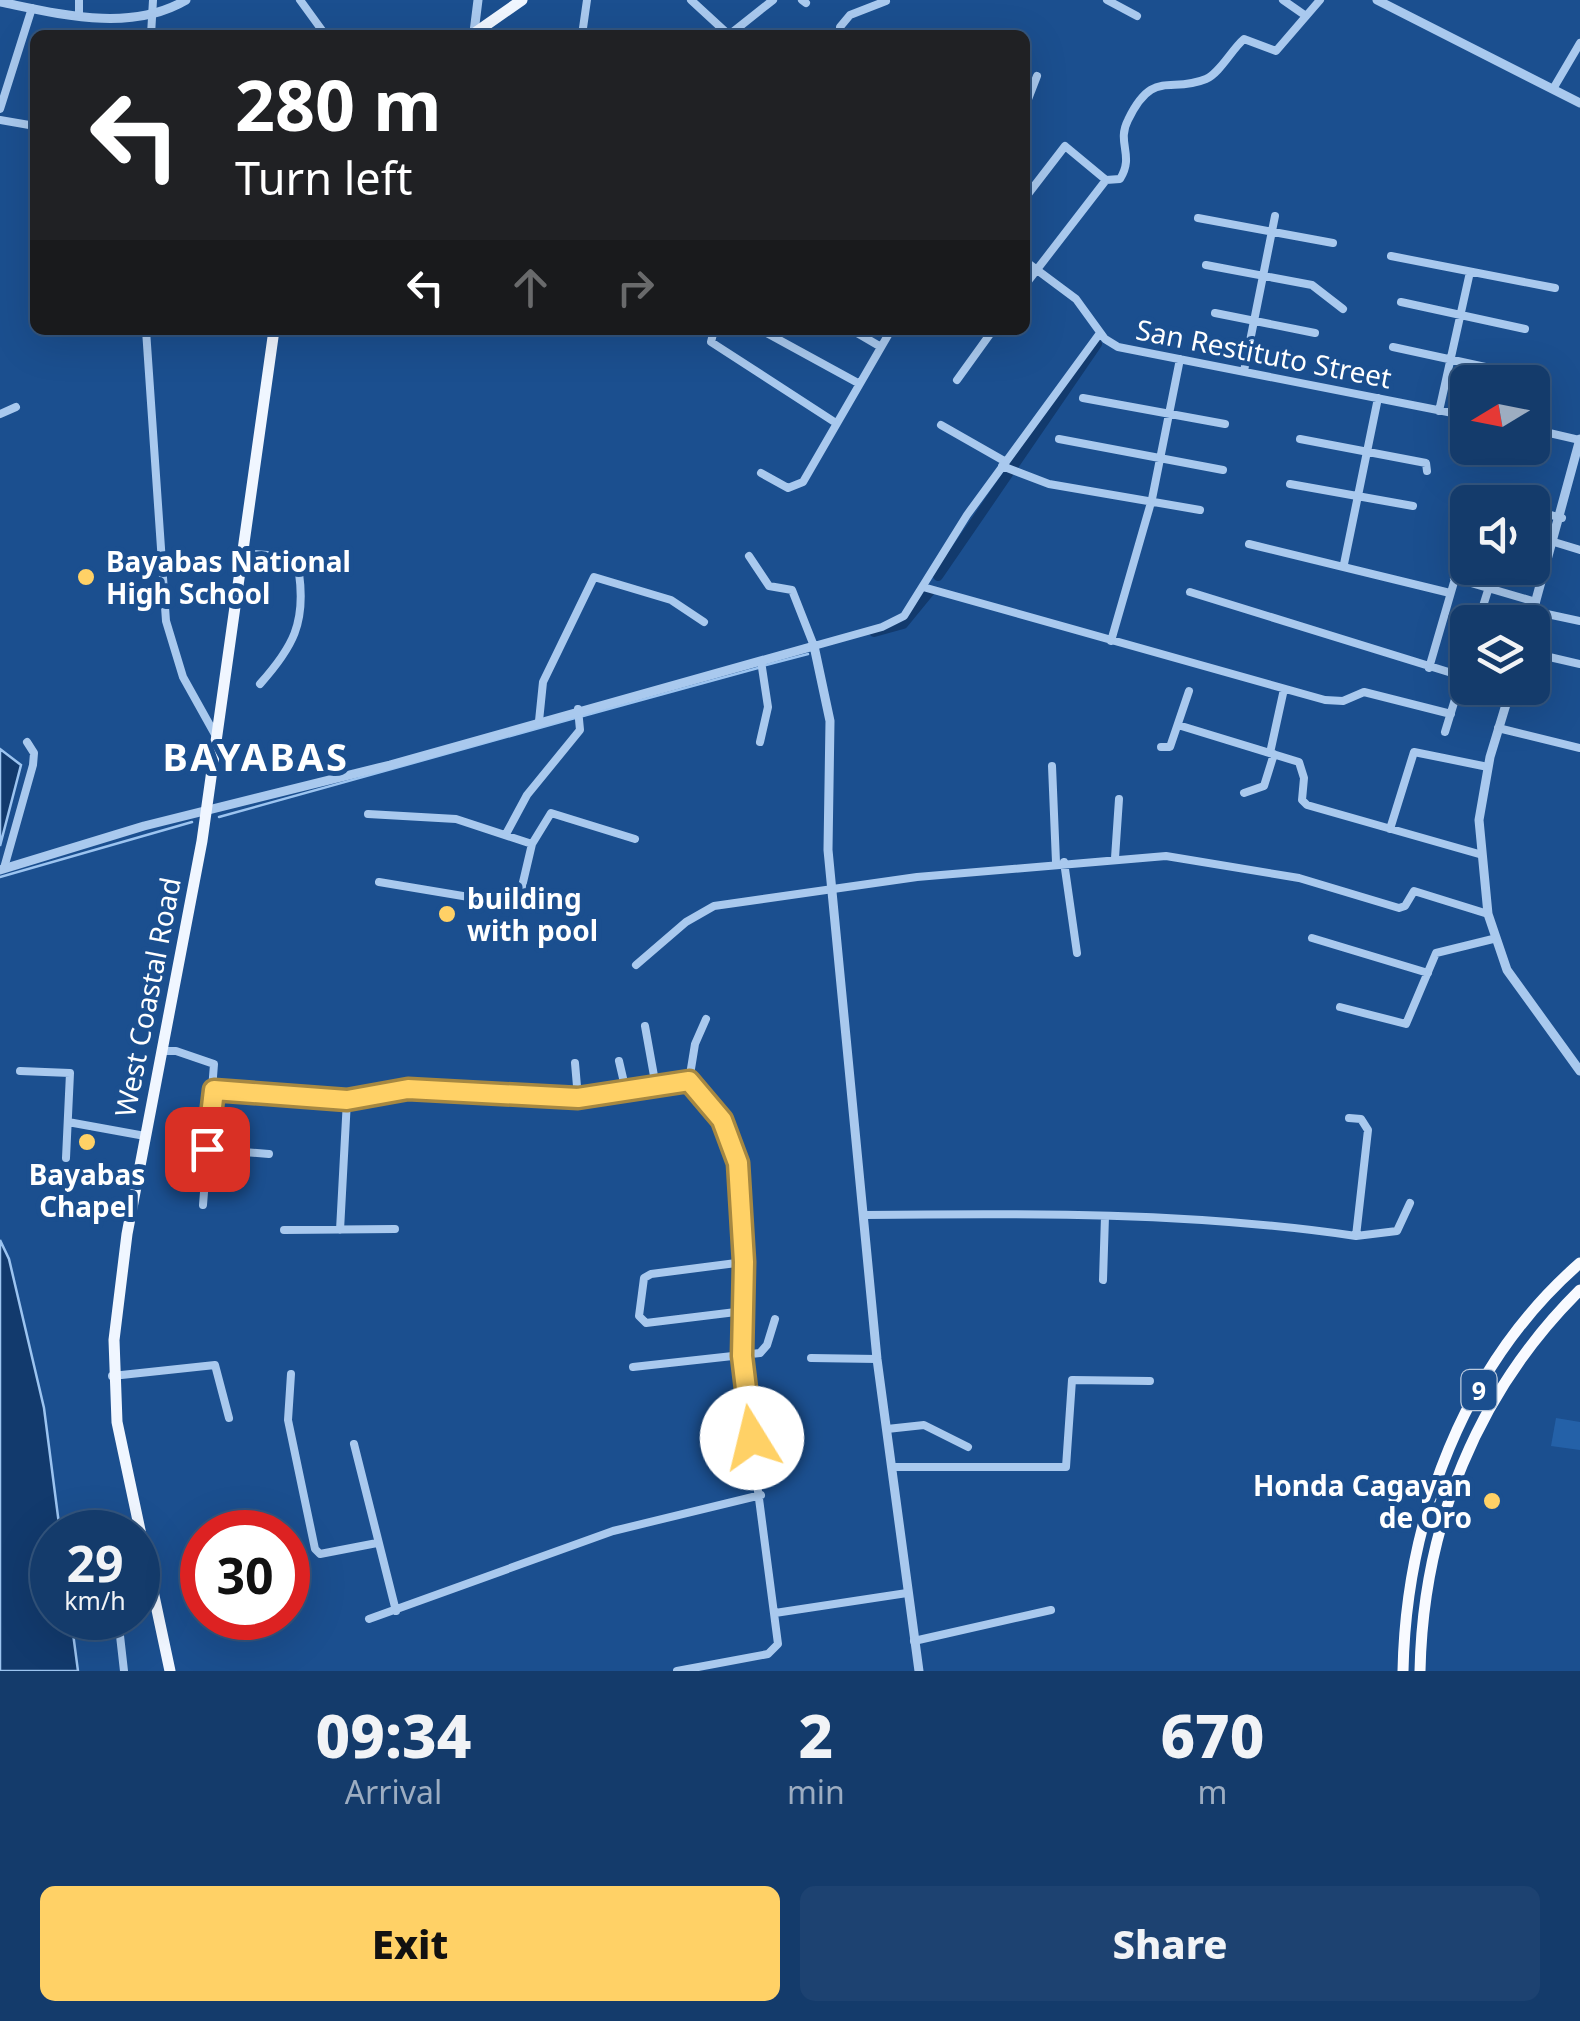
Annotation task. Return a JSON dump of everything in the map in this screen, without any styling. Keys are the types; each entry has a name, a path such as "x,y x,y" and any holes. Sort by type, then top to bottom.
{"highway":[{"name":"9","path":"1403,1671 1418,1541 1450,1448 1504,1348 1542,1299 1580,1263"},
{"name":"9","path":"1420,1671 1434,1544 1459,1468 1511,1374 1580,1290"}],"main road":[{"path":"479,30 522,0"},
{"name":"West Coastal Road","path":"170,1671 119,1436 112,1376 123,1261 206,813 273,335"}],"street":[{"path":"79,0 79,16"},
{"path":"151,30 154,0"},
{"path":"0,2 79,16 152,14 186,0"},
{"path":"300,0 322,30"},
{"path":"474,30 478,0"},
{"path":"583,30 586,0"},
{"path":"691,0 724,30"},
{"path":"735,30 773,0"},
{"path":"1107,0 1137,16"},
{"path":"1283,0 1306,16"},
{"path":"1030,192 1065,146 1106,180 1120,180 1128,166 1124,129 1145,94 1170,82 1210,77 1244,39 1276,51 1320,0"},
{"path":"1378,0 1580,103"},
{"path":"840,30 850,16 886,1"},
{"path":"0,109 32,8"},
{"path":"1553,90 1580,42"},
{"path":"1030,94 1037,76"},
{"path":"0,120 30,125"},
{"path":"1030,278 1106,180"},
{"path":"1244,371 1275,216"},
{"path":"1198,218 1333,243"},
{"path":"1390,256 1555,288"},
{"name":"San Restituto Street","path":"1030,265 1076,299 1100,333 1118,347 1450,413"},
{"path":"1206,265 1318,288 1331,304 1343,309"},
{"path":"1439,411 1470,272"},
{"path":"1401,302 1525,329"},
{"path":"1214,313 1314,333"},
{"path":"2,869 144,826 763,666 898,621 923,587 949,540 1006,467 1100,333"},
{"path":"146,335 166,621 183,677 216,738"},
{"path":"712,335 710,342 836,423"},
{"path":"770,335 858,383"},
{"path":"861,335 881,346"},
{"path":"761,474 788,488 798,487 889,335"},
{"path":"956,380 989,335"},
{"path":"1393,347 1476,365"},
{"path":"1111,641 1152,499 1180,359"},
{"path":"1083,398 1225,424"},
{"path":"1344,564 1378,398"},
{"path":"0,414 16,407"},
{"path":"941,425 1006,467 1050,484 1200,510"},
{"path":"1535,605 1562,518 1580,439 1550,433"},
{"path":"1059,438 1222,470"},
{"path":"1300,439 1426,463 1427,471"},
{"path":"1290,484 1412,506"},
{"path":"1550,515 1562,518"},
{"path":"1554,542 1580,550"},
{"path":"1250,544 1450,592"},
{"path":"241,553 282,556 299,573 299,619 294,640 260,684"},
{"path":"749,556 769,586 792,590 814,646 830,721 832,889 877,1359 919,1671"},
{"path":"539,721 543,682 594,577 670,600 704,622"},
{"path":"1428,668 1452,585"},
{"path":"1478,585 1532,605"},
{"path":"1484,605 1490,585"},
{"path":"923,587 1336,702 1375,694 1452,714"},
{"path":"1190,592 1450,674"},
{"path":"1550,611 1580,620"},
{"path":"1550,657 1580,664"},
{"path":"760,742 768,707 763,666"},
{"path":"1244,793 1264,786 1284,689"},
{"path":"1161,747 1170,747 1189,691"},
{"path":"1445,732 1455,705"},
{"path":"1503,705 1478,820 1488,914 1494,939 1526,998 1580,1071"},
{"path":"506,834 580,715"},
{"path":"1178,725 1302,766 1302,802 1479,854"},
{"path":"1498,728 1580,748"},
{"path":"2,869 33,765 34,753 27,742"},
{"path":"1390,829 1414,752 1488,767"},
{"path":"1052,766 1060,862 1077,953"},
{"path":"1115,858 1120,799"},
{"path":"379,882 511,904 520,895 532,844 551,813 635,838"},
{"path":"368,814 434,816 532,844"},
{"path":"636,965 710,907 832,889 1115,858 1184,857 1239,866 1399,908 1405,906 1414,891 1488,914"},
{"path":"1312,938 1428,973"},
{"path":"1340,1006 1406,1024 1440,950 1494,939"},
{"path":"677,1671 768,1654 778,1644 742,1356 744,1262 734,1146 722,1120 689,1081 695,1044 706,1019"},
{"path":"645,1026 656,1086"},
{"path":"162,1051 212,1061 214,1090 203,1206"},
{"path":"618,1061 626,1092"},
{"path":"576,1064 578,1098"},
{"path":"20,1071 70,1073 66,1158"},
{"path":"214,1090 347,1100 408,1089 578,1098 689,1081"},
{"path":"340,1230 347,1100"},
{"path":"1349,1118 1361,1119 1368,1130 1356,1236"},
{"path":"68,1122 146,1136"},
{"path":"207,1149 268,1154"},
{"path":"864,1215 1105,1216 1276,1224 1356,1236 1398,1231 1410,1203"},
{"path":"1103,1280 1105,1216"},
{"path":"284,1230 395,1229"},
{"path":"744,1262 651,1274 644,1278 639,1316 646,1323 744,1312"},
{"path":"633,1368 760,1353 767,1345 775,1320"},
{"path":"811,1358 877,1359"},
{"path":"112,1376 216,1365 229,1418"},
{"path":"291,1374 288,1420 315,1549 320,1554 377,1543"},
{"path":"892,1467 1066,1467 1072,1380 1150,1382"},
{"path":"886,1429 924,1425 968,1447"},
{"path":"354,1444 396,1611"},
{"path":"368,1620 613,1531 761,1496"},
{"path":"775,1614 906,1593"},
{"path":"914,1641 1051,1610"},
{"path":"120,1640 124,1671"}],"shaded area":[{"path":"0,749 21,765 0,846"},
{"path":"0,1240 9,1259 44,1408 57,1510 30,1510 30,1640 74,1640 78,1671 0,1671"},
{"path":"1556,1418 1580,1422 1580,1450 1551,1446"}],"waterway":[{"path":"938,576 1097,344"},
{"path":"874,632 903,624 930,591"},
{"path":"766,665 808,654"},
{"path":"583,716 758,668"},
{"path":"219,817 575,718"},
{"path":"0,877 192,822"}],"place":[{"name":"Bayabas National High School","path":"86,577"},
{"name":"building with pool","path":"447,914"},
{"name":"Bayabas Chapel","path":"87,1142"},
{"name":"Honda Cagayan de Oro","path":"1492,1501"}],"district":[{"name":"BAYABAS","path":"256,756"}],"route":[{"path":"207,1149 214,1090 347,1100 408,1089 447,1089 538,1099 578,1098 689,1081 722,1120 738,1163 745,1295 742,1356 752,1438"}]}
